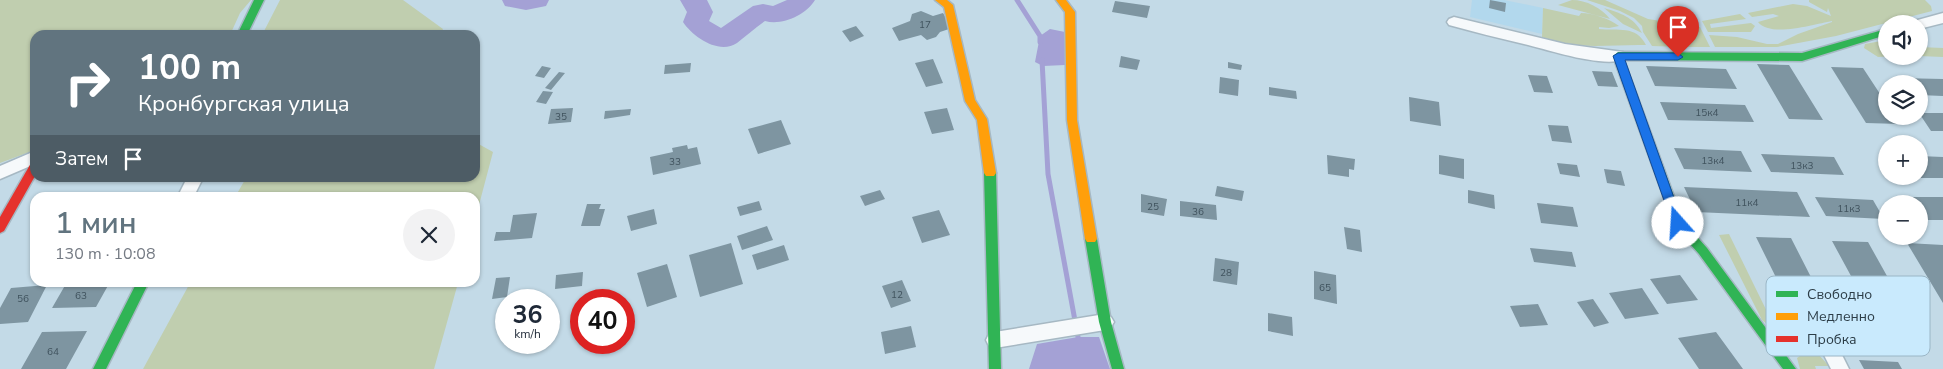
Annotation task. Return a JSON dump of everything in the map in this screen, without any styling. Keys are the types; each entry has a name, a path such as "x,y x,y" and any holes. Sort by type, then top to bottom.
{"street":[{"path":"245,30 260,0"},
{"path":"940,0 948,5 970,101 982,119 992,185 995,369"},
{"path":"1062,0 1070,12 1072,120 1105,322 1118,369"},
{"path":"1928,22 1943,18"},
{"path":"1454,22 1565,49 1603,56 1802,57 1878,34"},
{"path":"1618,56 1678,223 1703,251 1766,336"},
{"path":"0,173 30,159"},
{"path":"0,228 30,175"},
{"path":"99,369 140,287"},
{"path":"995,340 1105,322"},
{"path":"1780,356 1790,369"},
{"path":"1834,356 1840,369"}],"shaded area":[{"path":"1472,0 1504,0 1543,8 1542,34 1470,17"},
{"path":"1050,29 1065,32 1065,65 1043,66 1035,62 1040,36"},
{"path":"1078,337 1099,337 1110,369 1029,369 1037,344"}],"green space":[{"path":"0,0 251,0 240,13 232,30 30,30 30,152 0,163"},
{"path":"280,0 403,0 443,29 442,30 265,30"},
{"path":"1572,0 1583,1 1593,5 1603,11 1610,19 1558,5"},
{"path":"1587,0 1605,0 1648,19 1700,27 1710,47 1687,47 1685,43 1691,42 1684,31 1657,30 1665,42 1680,43 1682,47 1652,46 1643,32 1642,26 1634,18 1620,11"},
{"path":"1809,0 1925,0 1931,6 1932,11 1917,15 1878,15 1878,25 1836,36 1777,47 1715,47 1709,35 1737,37 1767,44 1778,44 1798,34 1832,22 1793,29 1772,29 1764,27 1758,22 1779,16 1773,14 1752,17 1748,13 1793,4 1807,6 1831,16 1828,8 1827,12 1809,2"},
{"path":"1543,8 1579,16 1581,13 1601,17 1619,26 1599,27 1599,29 1632,32 1637,34 1646,45 1593,46 1567,44 1542,37"},
{"path":"1604,8 1631,19 1642,33 1623,24"},
{"path":"1740,14 1746,19 1710,24 1711,28 1751,23 1755,26 1751,32 1708,32 1702,21"},
{"path":"1878,42 1878,57 1864,48 1865,44"},
{"path":"1928,47 1943,48 1943,57 1928,56"},
{"path":"480,145 493,152 480,201 480,192 238,192 244,182 480,182"},
{"path":"1729,234 1766,310 1766,324 1762,320 1719,235"},
{"path":"188,287 457,287 434,369 143,369"},
{"path":"1800,356 1820,356 1829,366 1815,366 1816,369 1800,369 1797,358"}],"building":[{"path":"1490,0 1506,3 1505,12 1489,8"},
{"path":"1115,1 1150,6 1147,18 1112,12"},
{"path":"921,11 933,16 943,13 952,28 940,32 936,37 927,40 921,35 899,41 892,28 910,21 912,14"},
{"path":"856,26 864,36 850,42 842,31"},
{"path":"1121,56 1140,60 1137,70 1119,67"},
{"path":"933,59 943,83 926,87 915,63"},
{"path":"1228,62 1242,65 1241,70 1228,68"},
{"path":"691,63 690,72 664,74 665,65"},
{"path":"1757,64 1789,65 1823,120 1789,119"},
{"path":"542,66 551,68 544,78 535,76"},
{"path":"1646,66 1726,69 1737,89 1655,86"},
{"path":"1831,67 1863,68 1878,91 1878,123 1866,123"},
{"path":"1592,71 1612,72 1618,87 1598,86"},
{"path":"559,72 565,73 551,90 545,88"},
{"path":"1528,75 1547,76 1553,93 1534,92"},
{"path":"1220,77 1239,80 1238,96 1219,93"},
{"path":"1928,79 1943,79 1943,96 1928,95"},
{"path":"1269,87 1296,91 1297,99 1269,95"},
{"path":"543,91 553,92 546,104 536,102"},
{"path":"1409,97 1439,102 1441,126 1410,121"},
{"path":"1660,102 1745,105 1754,122 1668,120"},
{"path":"573,108 571,122 548,124 551,109"},
{"path":"947,108 954,130 932,134 924,112"},
{"path":"631,109 630,115 604,119 605,111"},
{"path":"1928,113 1943,113 1943,131 1931,131 1927,125"},
{"path":"781,120 791,144 758,154 748,129"},
{"path":"1548,125 1568,126 1572,143 1552,141"},
{"path":"687,145 688,149 697,147 701,164 653,175 650,157 673,152 672,148"},
{"path":"1674,148 1741,151 1752,172 1684,169"},
{"path":"1761,154 1834,157 1844,175 1771,172"},
{"path":"1327,155 1355,159 1354,170 1349,169 1349,177 1328,174"},
{"path":"1439,155 1464,159 1464,179 1439,174"},
{"path":"1928,156 1943,157 1943,178 1928,178"},
{"path":"1557,163 1577,165 1580,177 1560,174"},
{"path":"1604,169 1621,171 1625,186 1607,183"},
{"path":"1217,186 1244,191 1242,201 1215,196"},
{"path":"1684,187 1797,192 1810,217 1696,212"},
{"path":"880,190 885,199 865,206 860,196"},
{"path":"1468,190 1494,195 1495,209 1468,203"},
{"path":"1141,194 1167,199 1164,216 1141,212"},
{"path":"1815,197 1873,200 1878,209 1878,219 1826,216"},
{"path":"1928,197 1943,197 1943,220 1928,220"},
{"path":"759,201 762,210 740,216 737,207"},
{"path":"1180,201 1216,205 1217,220 1180,216"},
{"path":"1537,203 1573,207 1578,227 1541,223"},
{"path":"587,204 601,204 599,209 605,209 600,226 581,226"},
{"path":"654,209 657,224 631,231 627,216"},
{"path":"939,210 950,235 922,243 912,217"},
{"path":"537,213 532,238 494,241 496,232 510,232 513,215"},
{"path":"767,226 773,240 742,250 737,236"},
{"path":"1344,227 1360,230 1362,252 1347,249"},
{"path":"1756,237 1791,238 1810,276 1775,276"},
{"path":"1832,241 1868,242 1887,276 1851,276"},
{"path":"731,243 743,284 700,297 689,255"},
{"path":"784,245 789,260 757,270 752,255"},
{"path":"1908,245 1943,245 1943,303 1930,281 1930,276 1927,276"},
{"path":"1530,248 1572,252 1576,267 1534,262"},
{"path":"1215,258 1239,262 1237,285 1213,281"},
{"path":"667,264 677,297 647,307 637,273"},
{"path":"1314,271 1336,275 1337,304 1314,299"},
{"path":"583,272 582,286 555,289 556,275"},
{"path":"1680,275 1698,300 1667,304 1650,279"},
{"path":"510,277 508,289 495,289 495,299 492,299 496,278"},
{"path":"902,280 911,301 891,308 882,286"},
{"path":"46,287 28,322 0,324 0,308 11,288"},
{"path":"64,287 107,287 96,307 52,308"},
{"path":"1642,288 1659,314 1625,319 1609,293"},
{"path":"1593,299 1609,323 1594,327 1577,302"},
{"path":"1538,304 1548,325 1520,327 1510,306"},
{"path":"1268,313 1292,317 1293,336 1268,331"},
{"path":"911,326 916,347 885,354 881,332"},
{"path":"87,331 66,369 21,369 42,332"},
{"path":"1716,332 1743,369 1699,369 1678,338"},
{"path":"1859,360 1898,362 1902,369 1864,369"}],"waterway":[{"path":"514,0 526,2 537,0"},
{"path":"692,0 698,6 700,12 696,22 699,26 710,34 723,37 727,37 760,13 764,12 772,15 792,9 803,0"},
{"path":"1017,0 1040,36 1040,42"},
{"path":"1042,60 1048,174 1078,337"}],"traffic: fast":[{"path":"244,30 259,0"},
{"path":"1766,336 1703,251 1678,223 1618,56 1802,57 1878,34"},
{"path":"990,173 995,369"},
{"path":"1091,239 1105,322 1118,369"},
{"path":"99,369 140,287"},
{"path":"1780,356 1790,369"}],"traffic: slow":[{"path":"940,0 948,5 970,101 982,119 990,173"},
{"path":"1061,0 1070,12 1072,120 1091,239"}],"traffic: jam":[{"path":"0,228 30,175"}],"route":[{"path":"1678,57 1618,56 1678,223"}]}
